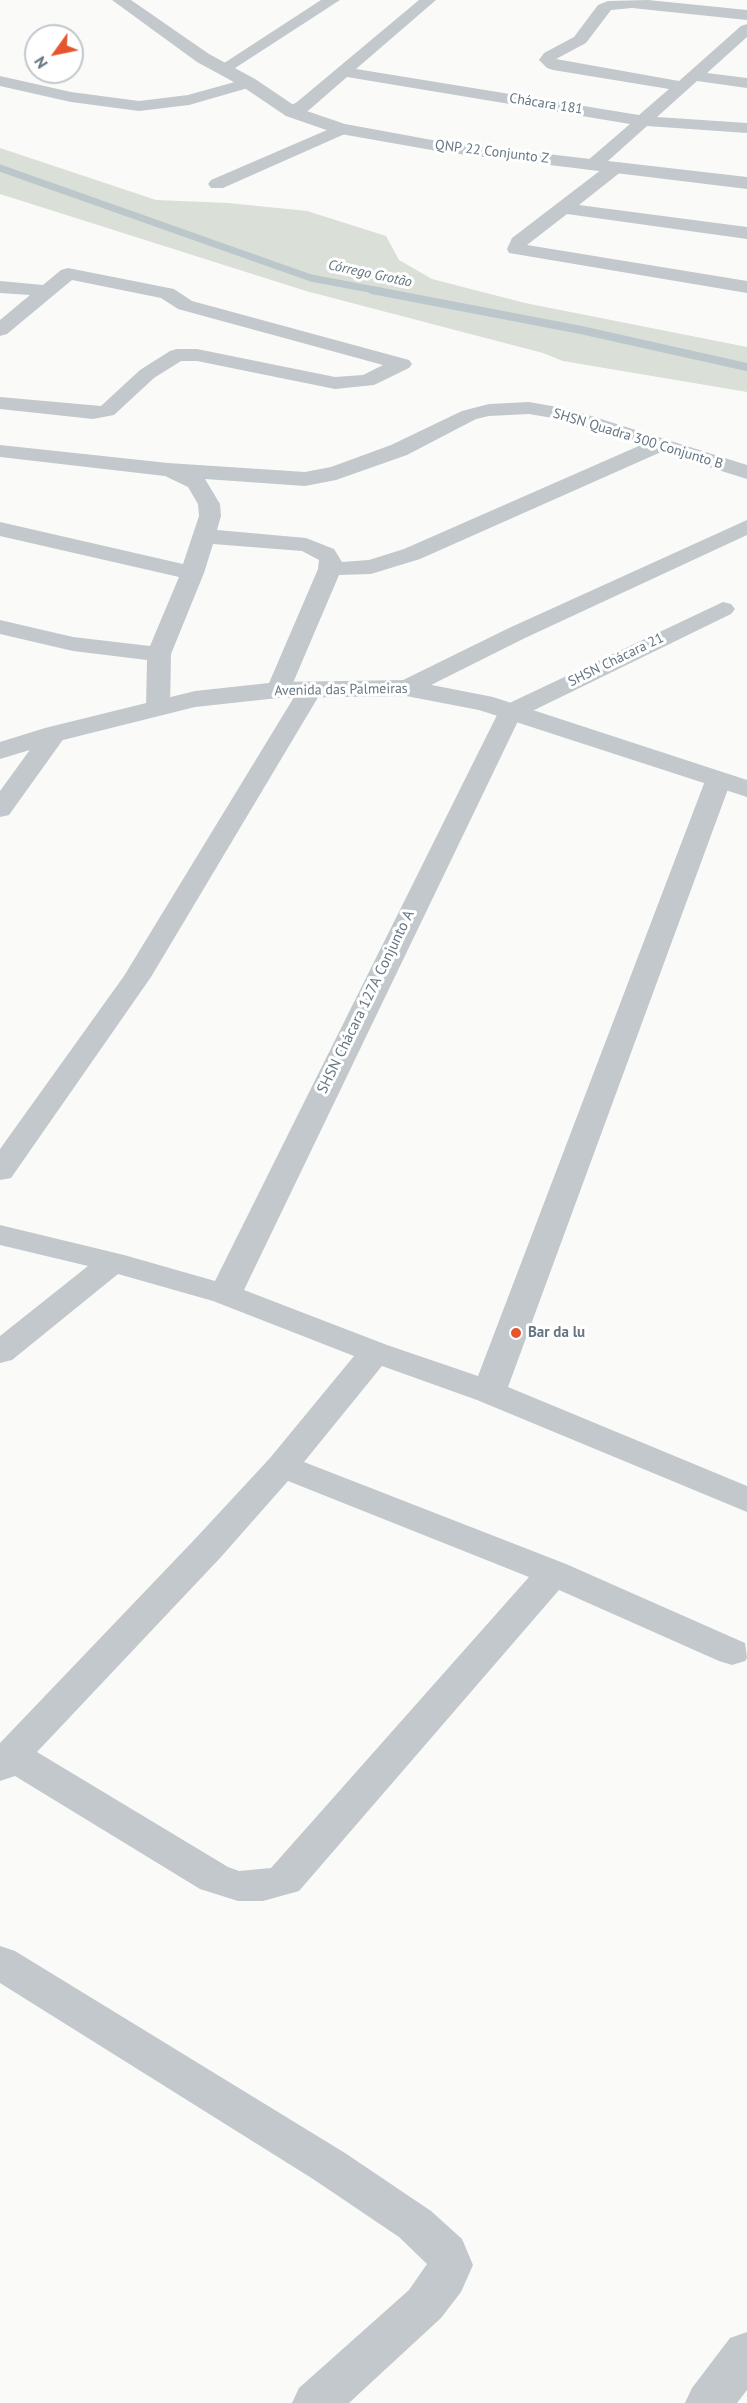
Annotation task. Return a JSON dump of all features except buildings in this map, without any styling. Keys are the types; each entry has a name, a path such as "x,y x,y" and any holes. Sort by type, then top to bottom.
{"street":[{"name":"QNP 22 Conjunto Z","path":"120,0 292,112 340,129 443,147 747,183"},
{"path":"223,69 327,0"},
{"path":"292,112 303,106 345,72 428,0"},
{"path":"747,15 632,3 608,6 603,8 580,40 550,56 547,60 553,65 687,81 747,83"},
{"path":"592,165 747,29"},
{"name":"Chácara 181","path":"345,72 644,121 680,126 747,128"},
{"path":"0,81 114,105 139,106 189,100 249,83"},
{"path":"217,184 340,129"},
{"path":"616,167 519,242 516,249 747,287"},
{"path":"563,208 747,232"},
{"path":"0,330 68,274 166,293 185,305 402,364 367,381 334,383 197,355 177,355 147,374 107,411 93,413 0,403"},
{"path":"0,287 47,291"},
{"name":"SHSN Quadra 300 Conjunto B","path":"168,470 305,479 336,472 399,450 469,415 489,410 529,408 562,413 747,472"},
{"path":"330,569 370,567 412,554 661,444"},
{"path":"0,451 168,470 197,483 209,504 210,516 192,573 159,654 158,708"},
{"path":"406,688 527,628 747,527"},
{"path":"0,529 192,573"},
{"path":"203,536 306,545 326,554 331,559 330,569 278,690"},
{"name":"SHSN Chácara 21","path":"510,712 723,609"},
{"path":"0,627 73,644 159,654"},
{"name":"Avenida das Palmeiras","path":"0,751 54,734 195,699 278,690 406,688 484,703 747,789"},
{"path":"0,1171 138,977 311,689"},
{"name":"SHSN Chácara 127A Conjunto A","path":"225,1294 510,712"},
{"path":"0,810 54,734"},
{"path":"489,1392 718,781"},
{"path":"0,1235 112,1262 225,1294 375,1352 489,1392 747,1500"},
{"path":"0,1353 112,1262"},
{"path":"375,1352 282,1466 200,1557 6,1761 214,1878 247,1886 263,1886 285,1880 553,1574"},
{"path":"282,1466 553,1574 732,1652"},
{"path":"0,1962 329,2166 415,2224 446,2253 450,2265 445,2278 425,2304 316,2403"},
{"path":"709,2403 747,2353"}],"shaded area":[{"path":"0,148 156,200 228,203 307,211 386,236 399,260 432,279 525,303 747,347 747,392 563,361 543,353 306,291 0,194"}],"waterway":[{"name":"Córrego Grotão","path":"0,168 311,278 380,291"},
{"name":"Córrego Grotão","path":"372,290 581,330 747,367"}],"place":[{"name":"Bar da lu","path":"516,1333"}]}
